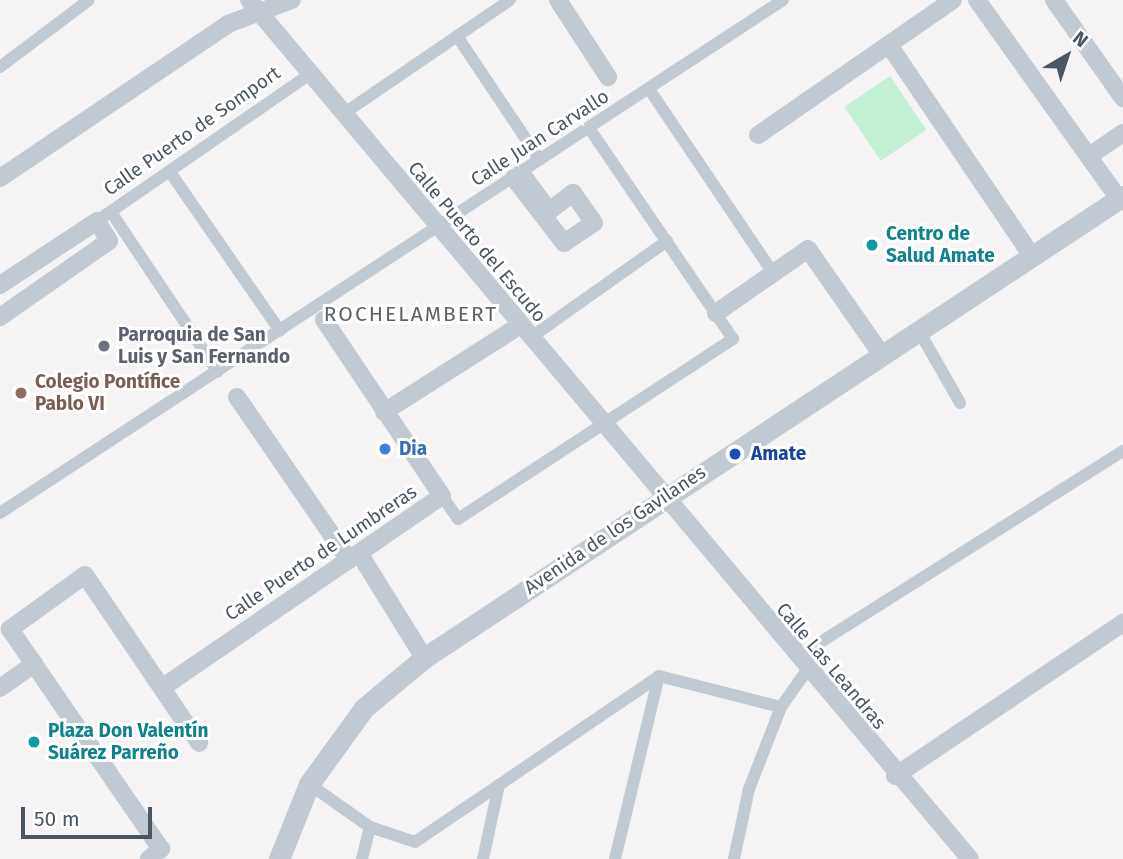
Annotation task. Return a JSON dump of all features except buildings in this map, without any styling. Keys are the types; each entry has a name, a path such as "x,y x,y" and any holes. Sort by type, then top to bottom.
{"street":[{"path":"0,67 89,0"},
{"path":"0,178 254,7 292,0"},
{"path":"343,114 510,0"},
{"path":"558,0 608,77"},
{"name":"Calle Juan Carvallo","path":"0,513 783,0"},
{"path":"758,135 953,0"},
{"path":"977,0 1121,197"},
{"path":"1054,0 1123,98"},
{"name":"Calle Puerto del Escudo","path":"254,7 662,498"},
{"path":"457,36 540,160"},
{"path":"889,45 1032,256"},
{"name":"Calle Puerto de Somport","path":"0,285 104,217 310,74"},
{"path":"649,89 773,273"},
{"path":"589,128 733,339 603,426"},
{"path":"1089,156 1123,133"},
{"path":"170,172 280,331"},
{"path":"517,175 549,211 573,193 594,223 564,243 517,175"},
{"name":"Avenida de los Gavilanes","path":"279,859 309,784 364,709 424,657 1121,197"},
{"path":"104,217 218,372"},
{"name":"Calle Puerto de Somport","path":"0,317 109,241 104,217"},
{"path":"384,412 524,332 667,241"},
{"path":"716,313 808,249 882,355"},
{"path":"324,320 442,496"},
{"path":"919,331 960,403"},
{"path":"237,397 354,556 424,657"},
{"name":"Calle Puerto de Lumbreras","path":"163,687 442,496 458,519 603,426"},
{"path":"734,859 749,789 781,707 802,663 1123,451"},
{"name":"Calle Las Leandras","path":"662,498 895,776 970,859"},
{"path":"155,854 10,629 85,575 199,743"},
{"path":"895,776 1123,623"},
{"path":"0,688 34,664"},
{"path":"309,784 370,827 415,842 659,676 781,707"},
{"path":"615,859 659,676"},
{"path":"483,859 499,785"},
{"path":"362,859 370,827"}],"green space":[{"path":"890,76 926,130 881,161 844,107"}],"place":[{"name":"Centro de Salud Amate","path":"872,245"},
{"name":"Parroquia de San Luis y San Fernando","path":"104,346"},
{"name":"Colegio Pontífice Pablo VI","path":"21,393"},
{"name":"Dia","path":"385,449"},
{"name":"Amate","path":"735,454"},
{"name":"Plaza Don Valentín Suárez Parreño","path":"34,742"}],"district":[{"name":"ROCHELAMBERT","path":"411,314"}]}
